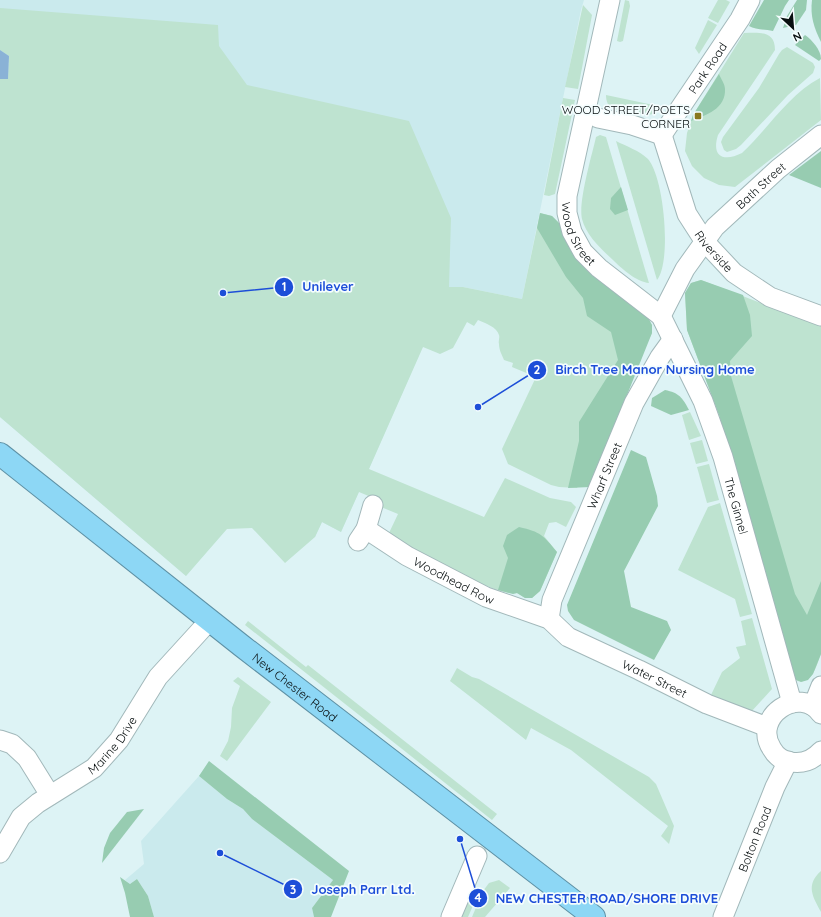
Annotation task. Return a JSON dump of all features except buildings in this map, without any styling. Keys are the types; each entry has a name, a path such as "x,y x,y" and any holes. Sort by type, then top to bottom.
{"highway":[{"name":"New Chester Road","path":"0,454 210,620 594,917"}],"street":[{"name":"Wood Street","path":"610,0 567,196 567,213 572,232 583,252 599,268 661,316"},
{"name":"Park Road","path":"662,135 740,19 750,0"},
{"path":"598,118 662,135"},
{"name":"Riverside","path":"662,135 687,214 705,242 734,273 770,297 821,316"},
{"name":"Bath Street","path":"705,242 715,227 778,169 821,135"},
{"path":"661,316 685,269 705,242"},
{"name":"The Ginnel","path":"661,316 703,401 723,457 792,703"},
{"name":"Wharf Street","path":"549,619 552,600 634,403 660,357 673,339"},
{"name":"Woodhead Row","path":"373,505 362,535 486,597 549,619"},
{"name":"Water Street","path":"549,619 568,637 707,704 767,727"},
{"name":"Marine Drive","path":"0,853 21,817 38,803 94,768 119,740 158,677 210,620"},
{"path":"821,686 817,710 805,703 792,703 776,710 767,727 767,738 770,747 781,759 796,763 806,762 816,757 821,751"},
{"path":"0,740 12,744 28,758 50,795"},
{"name":"Bolton Road","path":"723,917 775,787 788,762"},
{"path":"451,917 477,856"}],"shaded area":[{"path":"0,0 584,0 522,299 463,287 449,287 341,532 322,522 315,537 251,499 186,576 0,417"},
{"path":"199,776 227,799 243,809 252,819 333,880 312,908 314,917 154,917 148,896 137,879 130,884 125,880 144,864 141,841"}],"green space":[{"path":"625,0 629,1 630,6 623,41 620,42 617,41"},
{"path":"718,0 726,0 730,2 718,23 708,18"},
{"path":"764,0 789,0 773,31 757,29 749,26"},
{"path":"797,0 807,0 806,10 796,25 783,28 787,16"},
{"path":"812,0 821,0 821,42 813,22"},
{"path":"583,5 592,15 578,89 565,87"},
{"path":"0,8 218,25 219,46 247,85 409,121 451,218 449,287 463,287 522,299 540,213 552,216 560,224 565,236 588,269 652,325 652,333 577,488 551,485 508,464 502,449 536,377 512,367 513,363 504,360 500,348 498,332 478,320 474,326 467,322 453,348 440,354 423,347 369,469 484,517 505,478 550,498 571,502 576,507 566,527 556,522 549,523 544,536 557,552 540,591 532,598 525,598 517,593 506,592 472,580 433,560 389,533 398,514 381,507 383,502 359,492 341,532 322,522 315,537 285,563 252,528 227,529 186,576 0,417 0,79 8,79 9,56 0,50"},
{"path":"708,20 717,25 699,54 695,48"},
{"path":"744,33 760,33 769,36 772,39 775,50 718,135 716,148 718,153 721,156 730,157 742,153 752,144 788,103 809,85 820,78 821,120 735,187 719,185 704,178 692,166 685,151 687,133 693,115"},
{"path":"805,35 818,49 821,56 819,61 795,45"},
{"path":"787,47 813,63 815,67 813,73 788,95 741,145 736,149 727,152 724,150 721,142 723,137 759,88 779,54"},
{"path":"719,74 725,87 722,102 709,114 691,121 693,115"},
{"path":"606,95 658,106 659,110 648,115 613,109 606,99"},
{"path":"563,98 575,100 555,194 549,196 544,195"},
{"path":"600,135 606,137 649,283 644,282 630,274 608,256 590,236 582,219 581,211 586,178 596,137"},
{"path":"616,141 645,156 654,169 662,200 665,238 662,270 657,280"},
{"path":"821,151 821,188 789,175"},
{"path":"621,187 628,210 615,215 610,209 611,198"},
{"path":"540,213 552,216 560,224 565,236 588,269 610,289 646,313 652,325 652,333 590,487 568,488 579,441 579,422 618,360 611,332 587,316 583,298 566,277 537,228"},
{"path":"701,280 821,326 821,654 813,673 807,680 797,681 790,668 719,415 687,330 685,293 691,283"},
{"path":"701,280 743,295 750,315 752,336 730,361 731,376 795,594 807,615 821,581 821,654 813,674 808,680 801,682 794,679 719,415 687,330 685,293 691,283"},
{"path":"665,390 680,396 689,410 671,415 651,406 652,398"},
{"path":"690,412 701,436 689,440 682,415"},
{"path":"702,440 708,461 696,464 690,443"},
{"path":"631,450 646,457 657,496 658,506 624,571 631,607 667,621 671,630 654,660 574,620 568,611 567,605"},
{"path":"709,464 719,500 707,503 697,467"},
{"path":"720,503 752,614 740,617 735,599 678,570 708,507"},
{"path":"519,527 541,535 557,552 540,591 532,598 525,598 517,593 513,594 498,590 508,558 503,546 507,535"},
{"path":"752,618 772,689 751,712 711,695 722,672 740,658 736,647 746,645 741,621"},
{"path":"248,621 306,667 308,665 497,814 492,820 245,625"},
{"path":"457,668 472,677 479,679 649,777 656,784 674,826 669,844 661,836 668,826 571,750 531,728 526,740 450,681"},
{"path":"238,677 271,702 227,761 220,756 228,741 231,727 232,708 240,686 233,681"},
{"path":"209,761 349,871 331,917 314,917 312,908 333,880 252,819 243,809 227,799 199,776"},
{"path":"144,809 102,863 104,848 110,833 127,812"},
{"path":"821,871 821,912 813,896 812,886 816,876"},
{"path":"120,877 130,884 137,879 148,896 154,917 130,917"},
{"path":"499,880 510,888 485,917 472,917 483,891 489,883"},
{"path":"474,891 478,894 468,917 461,917 465,894"}],"water":[{"path":"0,50 9,56 8,79 0,79"}],"place":[{"name":"WOOD STREET/POETS CORNER","path":"698,116"},
{"name":"Unilever","path":"223,293"},
{"name":"Birch Tree Manor Nursing Home","path":"478,407"},
{"name":"NEW CHESTER ROAD/SHORE DRIVE","path":"460,839"},
{"name":"Joseph Parr Ltd.","path":"220,853"}]}
